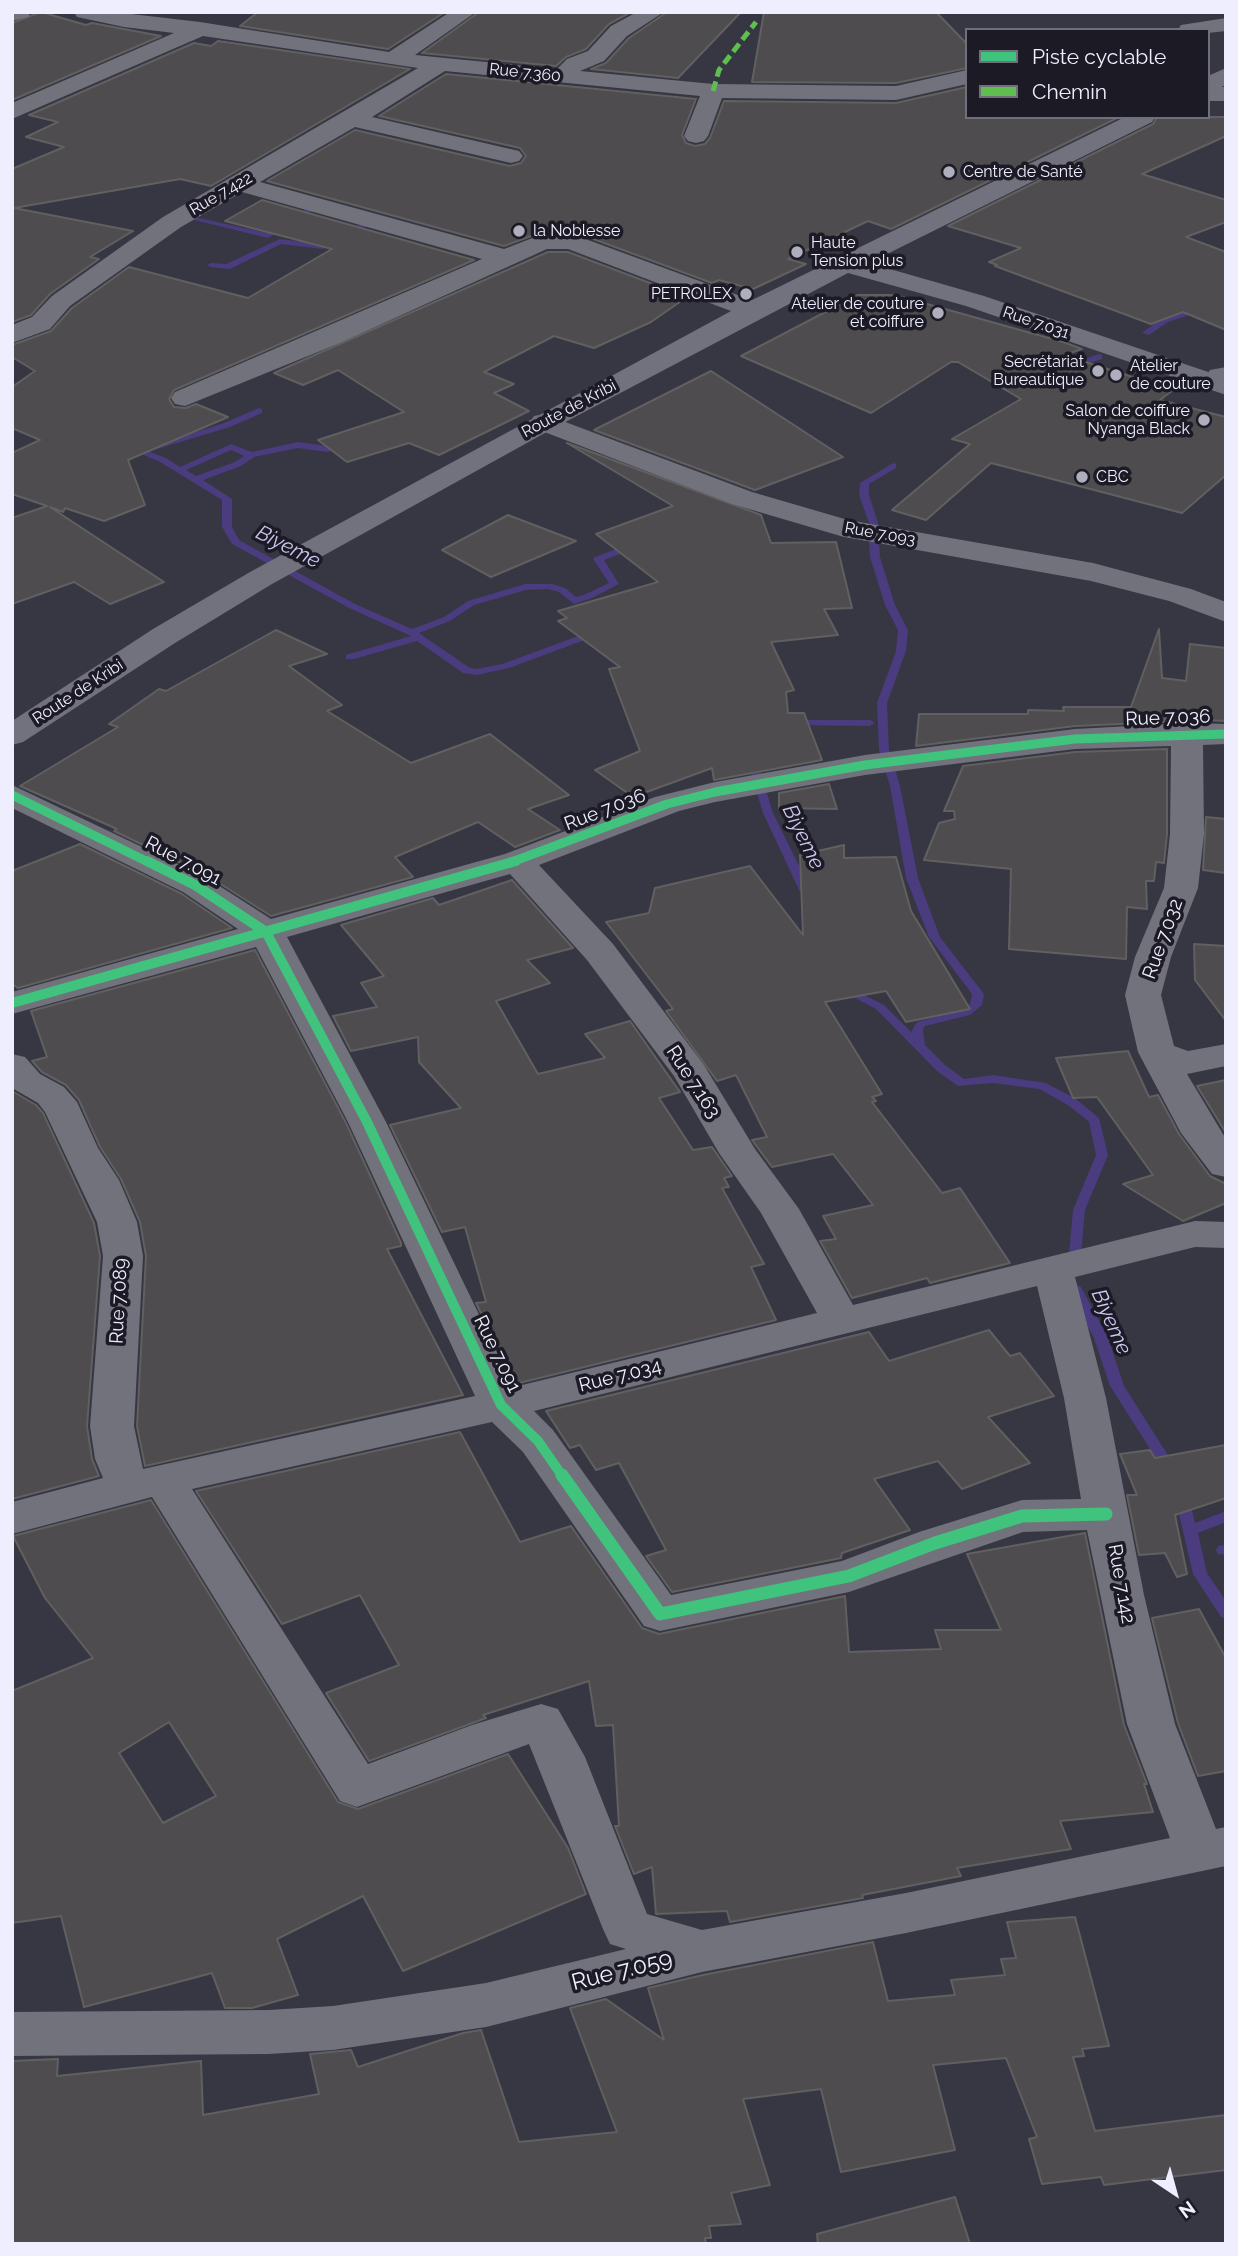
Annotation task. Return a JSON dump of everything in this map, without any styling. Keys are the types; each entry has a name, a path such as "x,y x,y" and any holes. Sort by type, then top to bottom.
{"main road":[{"path":"1210,85 1226,75"},
{"name":"Route de Kribi","path":"12,735 164,636 261,578 544,422 753,310 1140,119"},
{"name":"Rue 7.031","path":"877,250 1121,346"},
{"name":"Rue 7.031","path":"845,264 975,301 1224,379"}],"street":[{"path":"12,15 20,12"},
{"name":"Rue 7.360","path":"85,12 124,21 200,29 393,59 713,91 896,93 965,77"},
{"path":"393,59 465,12"},
{"path":"561,76 575,64 596,56 619,31 653,12"},
{"path":"1196,12 1222,25"},
{"path":"1202,28 1222,25"},
{"path":"12,112 200,29"},
{"name":"Rue 7.422","path":"12,335 41,323 61,301 172,222 352,119 440,64"},
{"path":"696,136 713,91"},
{"path":"352,119 511,156"},
{"path":"239,184 503,257"},
{"path":"186,398 331,337 503,257 543,242 571,242 753,310"},
{"name":"Rue 7.093","path":"544,422 742,498 844,528 1093,572 1180,595 1226,613"},
{"name":"Rue 7.036","path":"12,1003 517,861 667,804 725,790 865,765 1075,739 1187,733 1226,734"},
{"name":"Rue 7.032","path":"1187,733 1187,834 1181,888 1153,957 1143,995 1157,1052 1200,1133 1226,1165"},
{"name":"Rue 7.091","path":"12,795 195,885 266,932 367,1122 501,1405 538,1441 660,1614 849,1576 935,1543 1022,1516 1105,1514"},
{"name":"Rue 7.163","path":"517,861 600,952 691,1073 738,1153 779,1209 842,1322"},
{"path":"1157,1052 1185,1063 1226,1055"},
{"name":"Rue 7.089","path":"12,1065 27,1082 51,1096 63,1110 117,1222 123,1256 112,1426 117,1460 146,1483 358,1788 541,1721 561,1757 628,1929 702,1951"},
{"name":"Rue 7.034","path":"12,1518 146,1483 501,1405 1195,1234 1226,1235"},
{"name":"Rue 7.142","path":"1053,1270 1085,1398 1105,1514 1113,1536 1121,1595 1151,1724 1213,1849"},
{"name":"Rue 7.059","path":"12,2034 270,2032 333,2028 486,2005 702,1951 906,1913 1213,1849"}],"building":[{"path":"41,12 86,25 92,23 161,36 12,100 12,23"},
{"path":"258,12 445,12 388,49 240,26"},
{"path":"479,12 631,12 609,24 586,49 566,57 556,66 422,53"},
{"path":"667,12 741,12 678,78 591,69 606,63 629,38"},
{"path":"764,12 936,12 965,42 965,68 896,83 752,82"},
{"path":"218,41 410,69 211,186 180,179 14,208 133,231 90,257 99,259 50,294 31,315 12,322 12,169 64,147 26,137 58,122 29,115 194,43 211,46"},
{"path":"446,74 696,99 682,135 686,143 695,146 705,144 710,138 724,101 896,103 965,87 965,119 1115,119 891,229 868,221 788,259 806,264 753,289 719,280 712,283 580,234 542,232 504,246 267,181 355,130 510,166 521,163 526,156 520,148 379,116"},
{"path":"1226,117 1226,136 1142,174 1226,200 1226,222 1186,237 1226,252 1226,330 1183,312 1151,324 995,266 997,265 989,262 1021,248 948,226 1153,124 1156,119"},
{"path":"262,200 474,260 174,390 169,399 174,407 186,408 196,404 228,417 128,460 145,505 104,521 65,508 63,512 50,507 164,582 110,604 74,582 12,604 12,518 47,506 12,494 12,453 40,440 12,428 12,387 35,371 12,357 12,345 51,331 72,308 129,267 248,298 332,249 225,221"},
{"path":"548,252 568,252 687,297 651,322 594,348 554,336 484,372 514,384 494,393 529,411 439,455 409,443 347,462 318,440 404,412 338,370 303,385 274,373"},
{"path":"858,295 895,295 1063,342 1082,349 1064,355 1173,390 1160,400 1226,417 1226,475 1182,513 991,463 926,520 892,510 970,444 952,439 1021,399 958,362 951,362 871,413 741,356"},
{"path":"711,371 843,457 755,490 594,430"},
{"path":"567,443 761,515 771,543 836,542 852,608 824,609 838,635 771,642 794,690 786,692 788,713 804,713 822,760 714,780 712,768 633,797 595,770 640,751 609,669 620,667 558,621 567,618 558,611 658,582 596,534 673,506"},
{"path":"508,515 576,541 491,577 442,550"},
{"path":"1159,629 1162,678 1186,681 1190,644 1226,648 1226,721 1165,718 1165,722 1075,726 916,746 919,714 1028,714 1028,710 1064,711 1063,707 1131,707"},
{"path":"276,630 327,654 289,666 342,705 327,711 411,763 490,734 569,795 528,809 560,830 515,847 478,822 395,857 413,877 271,916 208,876 114,831 117,829 20,786 118,727 109,724 159,689 166,691"},
{"path":"1167,749 1167,834 1164,863 1156,862 1154,881 1146,881 1147,909 1127,907 1126,959 1009,949 1011,869 924,860 939,823 955,819 954,811 944,811 963,766 1075,752"},
{"path":"829,784 837,809 779,808 779,793"},
{"path":"1206,817 1226,819 1226,873 1203,870"},
{"path":"80,844 182,894 232,928 18,988 12,984 12,871"},
{"path":"844,845 844,858 896,857 911,911 970,1009 906,1022 886,991 825,1002 882,1094 872,1097 876,1101 872,1102 942,1193 960,1188 1010,1263 930,1283 927,1278 852,1298 820,1241 836,1239 823,1216 873,1205 833,1154 772,1167 752,1140 767,1137 736,1075 717,1081 666,1011 673,1009 606,922 649,913 655,888 750,866 803,935 800,855"},
{"path":"512,880 573,948 527,960 550,983 496,1001 538,1074 605,1058 585,1034 630,1021 680,1092 659,1098 693,1150 712,1147 732,1176 724,1178 729,1187 722,1188 764,1264 751,1267 776,1320 515,1384 476,1303 486,1302 465,1227 442,1232 390,1125 461,1108 419,1062 418,1037 351,1051 333,1016 377,1007 361,983 384,976 341,925 433,898 439,905"},
{"path":"1194,944 1226,946 1226,1021 1195,980"},
{"path":"255,950 346,1123 401,1243 401,1246 387,1249 463,1395 145,1466 137,1426 146,1256 140,1222 121,1179 100,1147 79,1100 66,1085 42,1072 32,1061 47,1057 31,1011"},
{"path":"1128,1051 1149,1097 1158,1095 1179,1134 1210,1176 1226,1184 1226,1203 1183,1221 1123,1184 1153,1175 1097,1097 1073,1098 1056,1058"},
{"path":"1226,1080 1226,1133 1197,1086"},
{"path":"12,1091 36,1105 43,1113 94,1223 100,1256 87,1426 92,1459 99,1476 12,1499"},
{"path":"989,1330 1010,1356 1020,1353 1054,1396 988,1417 1030,1463 962,1489 938,1461 874,1479 910,1530 842,1553 841,1558 672,1592 646,1556 666,1550 619,1463 596,1470 580,1445 570,1448 546,1411 869,1332 889,1361"},
{"path":"460,1432 520,1542 571,1526 642,1628 659,1634 845,1596 849,1652 941,1649 935,1630 1001,1630 967,1554 1085,1533 1124,1725 1147,1784 1144,1784 1153,1812 1060,1821 1071,1849 957,1868 961,1876 862,1895 863,1898 730,1922 727,1911 656,1914 652,1867 634,1874 615,1826 619,1826 613,1725 596,1726 589,1681 483,1715 486,1718 369,1761 326,1693 399,1665 360,1595 282,1624 196,1491"},
{"path":"1226,1445 1226,1498 1175,1515 1187,1574 1177,1577 1165,1553 1139,1555 1127,1495 1137,1495 1120,1454 1150,1450 1155,1458"},
{"path":"151,1500 338,1802 358,1809 508,1754 568,1848 586,1894 403,1971 363,1896 277,1939 298,1995 252,2008 225,2008 212,1973 84,2007 61,1916 12,1923 12,1691 93,1658 45,1598 13,1536","holes":["169,1722 216,1796 163,1823 119,1753"]},
{"path":"1199,1609 1226,1658 1226,1771 1198,1776 1178,1723 1152,1618"},
{"path":"1075,1917 1109,2046 1082,2049 1084,2056 1073,2057 1095,2131 1226,2115 1226,2170 1104,2185 1101,2177 1042,2184 1029,2139 1037,2137 1006,2058 933,2065 955,2150 841,2172 821,2089 743,2099 770,2185 731,2193 741,2224 709,2226 711,2238 705,2238 706,2244 12,2244 12,2061 58,2059 57,2076 201,2061 203,2115 319,2094 310,2054 351,2050 358,2067 463,2033 481,2030 519,2142 617,2132 570,2008 606,1999 664,2040 648,1988 873,1942 888,2001 955,1995 951,1980 1005,1975 1001,1959 1016,1958 1007,1922"},
{"path":"955,2197 970,2244 818,2244 817,2234"}],"waterway":[{"path":"194,219 268,236 318,205"},
{"path":"211,265 227,267 280,241 320,247 375,220"},
{"path":"1146,333 1165,320 1199,309"},
{"path":"1069,366 1099,357"},
{"path":"157,446 227,425 259,411"},
{"path":"251,455 298,445 327,449 345,444"},
{"path":"182,469 231,447 251,455"},
{"name":"Biyeme","path":"131,448 163,460 227,499 227,527 235,542 352,606 411,632 467,671 477,672 505,666 595,633"},
{"path":"198,479 238,464 251,455"},
{"path":"874,526 864,495 865,483 893,466"},
{"path":"874,540 875,557 890,605 903,630 901,651 882,703 884,750 895,786 912,878 935,937 978,994 976,1005 966,1013 921,1024 917,1030 919,1045"},
{"path":"412,632 447,619 471,603 525,587 549,586 562,590 574,601 589,596 614,584 598,559 633,546"},
{"path":"350,657 415,638"},
{"path":"793,723 870,723"},
{"name":"Biyeme","path":"751,757 768,813 806,892"},
{"name":"Biyeme","path":"844,989 880,1007 941,1068 962,1083 993,1079 1042,1086 1072,1102 1095,1121 1102,1155 1079,1210 1074,1265"},
{"name":"Biyeme","path":"1074,1287 1101,1338 1117,1386 1171,1471"},
{"name":"Biyeme","path":"1182,1497 1200,1574 1226,1613"},
{"path":"1198,1528 1226,1516"}],"marked path":[{"path":"713,91 719,70 756,22"}],"cycle path":[{"path":"12,1003 187,956 396,893 517,861 667,804 715,792 865,765 1075,739 1226,734"},
{"path":"12,795 195,885 266,932 367,1122 501,1405 538,1441 660,1614 849,1576 935,1543 1022,1516 1106,1514"}],"place":[{"name":"Centre de Santé","path":"949,172"},
{"name":"la Noblesse","path":"519,231"},
{"name":"Haute Tension plus","path":"797,252"},
{"name":"PETROLEX","path":"746,294"},
{"name":"Atelier de couture et coiffure","path":"938,313"},
{"name":"Secrétariat Bureautique","path":"1098,371"},
{"name":"Atelier de couture","path":"1116,375"},
{"name":"Salon de coiffure Nyanga Black","path":"1204,420"},
{"name":"CBC","path":"1082,477"}]}
